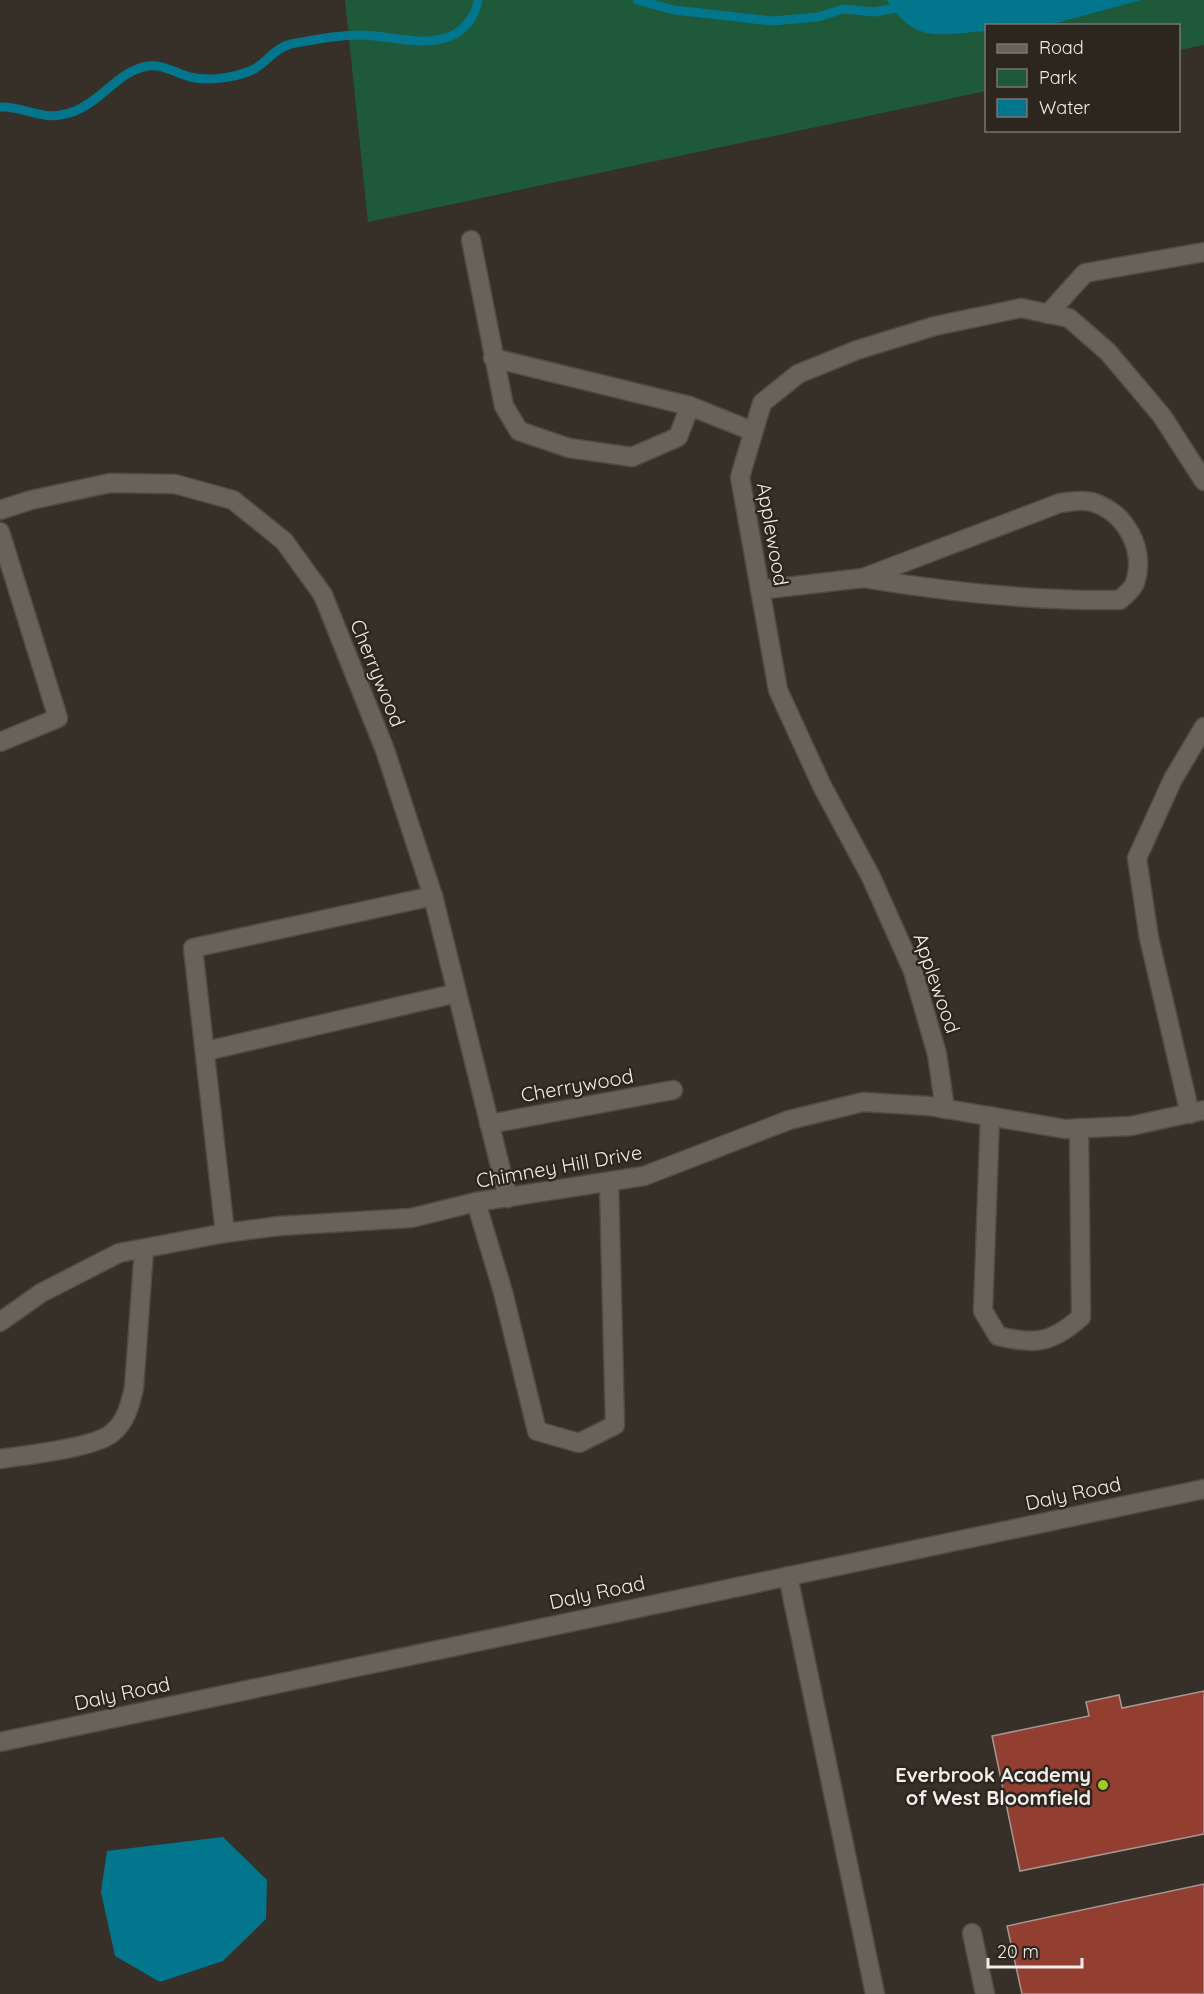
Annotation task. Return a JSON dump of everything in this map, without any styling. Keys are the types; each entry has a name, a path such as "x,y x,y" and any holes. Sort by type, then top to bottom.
{"street":[{"path":"471,240 504,406 519,431 569,448 632,457 678,437 690,406"},
{"path":"1048,314 1085,273 1204,252"},
{"name":"Applewood","path":"945,1109 937,1054 913,971 870,878 822,786 778,690 740,477 762,403 798,374 857,350 935,326 1021,308 1069,318 1108,352 1162,416 1204,481"},
{"path":"493,358 690,406 752,431"},
{"name":"Cherrywood","path":"0,510 31,500 110,483 175,484 233,500 284,541 323,594 385,750 433,896 508,1198"},
{"path":"760,590 863,578 1060,503 1090,501 1116,513 1133,537 1137,560 1135,585 1120,600 1083,600 922,587 863,578"},
{"path":"0,532 58,718 0,742"},
{"path":"1197,1112 1149,938 1137,858 1173,779 1204,727"},
{"path":"225,1233 194,948 433,896"},
{"path":"206,1051 457,993"},
{"name":"Cherrywood","path":"489,1124 673,1090"},
{"name":"Chimney Hill Drive","path":"0,1322 51,1288 119,1253 225,1233 279,1226 411,1218 476,1202 644,1176 789,1120 863,1102 945,1109 1065,1129 1131,1126 1197,1112"},
{"path":"990,1116 983,1311 998,1336 1028,1343 1061,1335 1081,1317 1079,1128"},
{"path":"476,1202 503,1292 537,1431 579,1443 615,1425 609,1182"},
{"path":"0,1459 91,1443 112,1434 129,1411 134,1388 144,1249"},
{"name":"Daly Road","path":"0,1742 1204,1489"},
{"path":"788,1576 875,1994"},
{"path":"972,1933 985,1994"}],"green space":[{"path":"345,0 1204,0 1204,45 1180,50 1180,24 985,24 985,91 368,222"}],"water":[{"path":"887,0 1141,0 1053,24 985,24 985,31 942,34 930,34 919,30 897,14"},
{"path":"223,1837 267,1880 266,1919 223,1961 160,1982 115,1956 101,1892 107,1851"}],"building":[{"name":"Everbrook Academy of West Bloomfield","path":"1204,1691 1204,1834 1020,1871 992,1736 1089,1716 1086,1702 1119,1695 1122,1708"},
{"path":"1204,1884 1204,1994 1022,1994 1007,1926"}],"waterway":[{"path":"0,107 44,115 63,115 85,106 137,69 153,66 163,67 194,78 227,77 256,68 285,46 325,38 370,35 415,41 437,40 454,35 464,27 475,12 478,0"},
{"path":"637,0 674,10 772,21 818,17 843,9 874,12 902,7"}],"place":[{"name":"Everbrook Academy of West Bloomfield","path":"1103,1785"}]}
